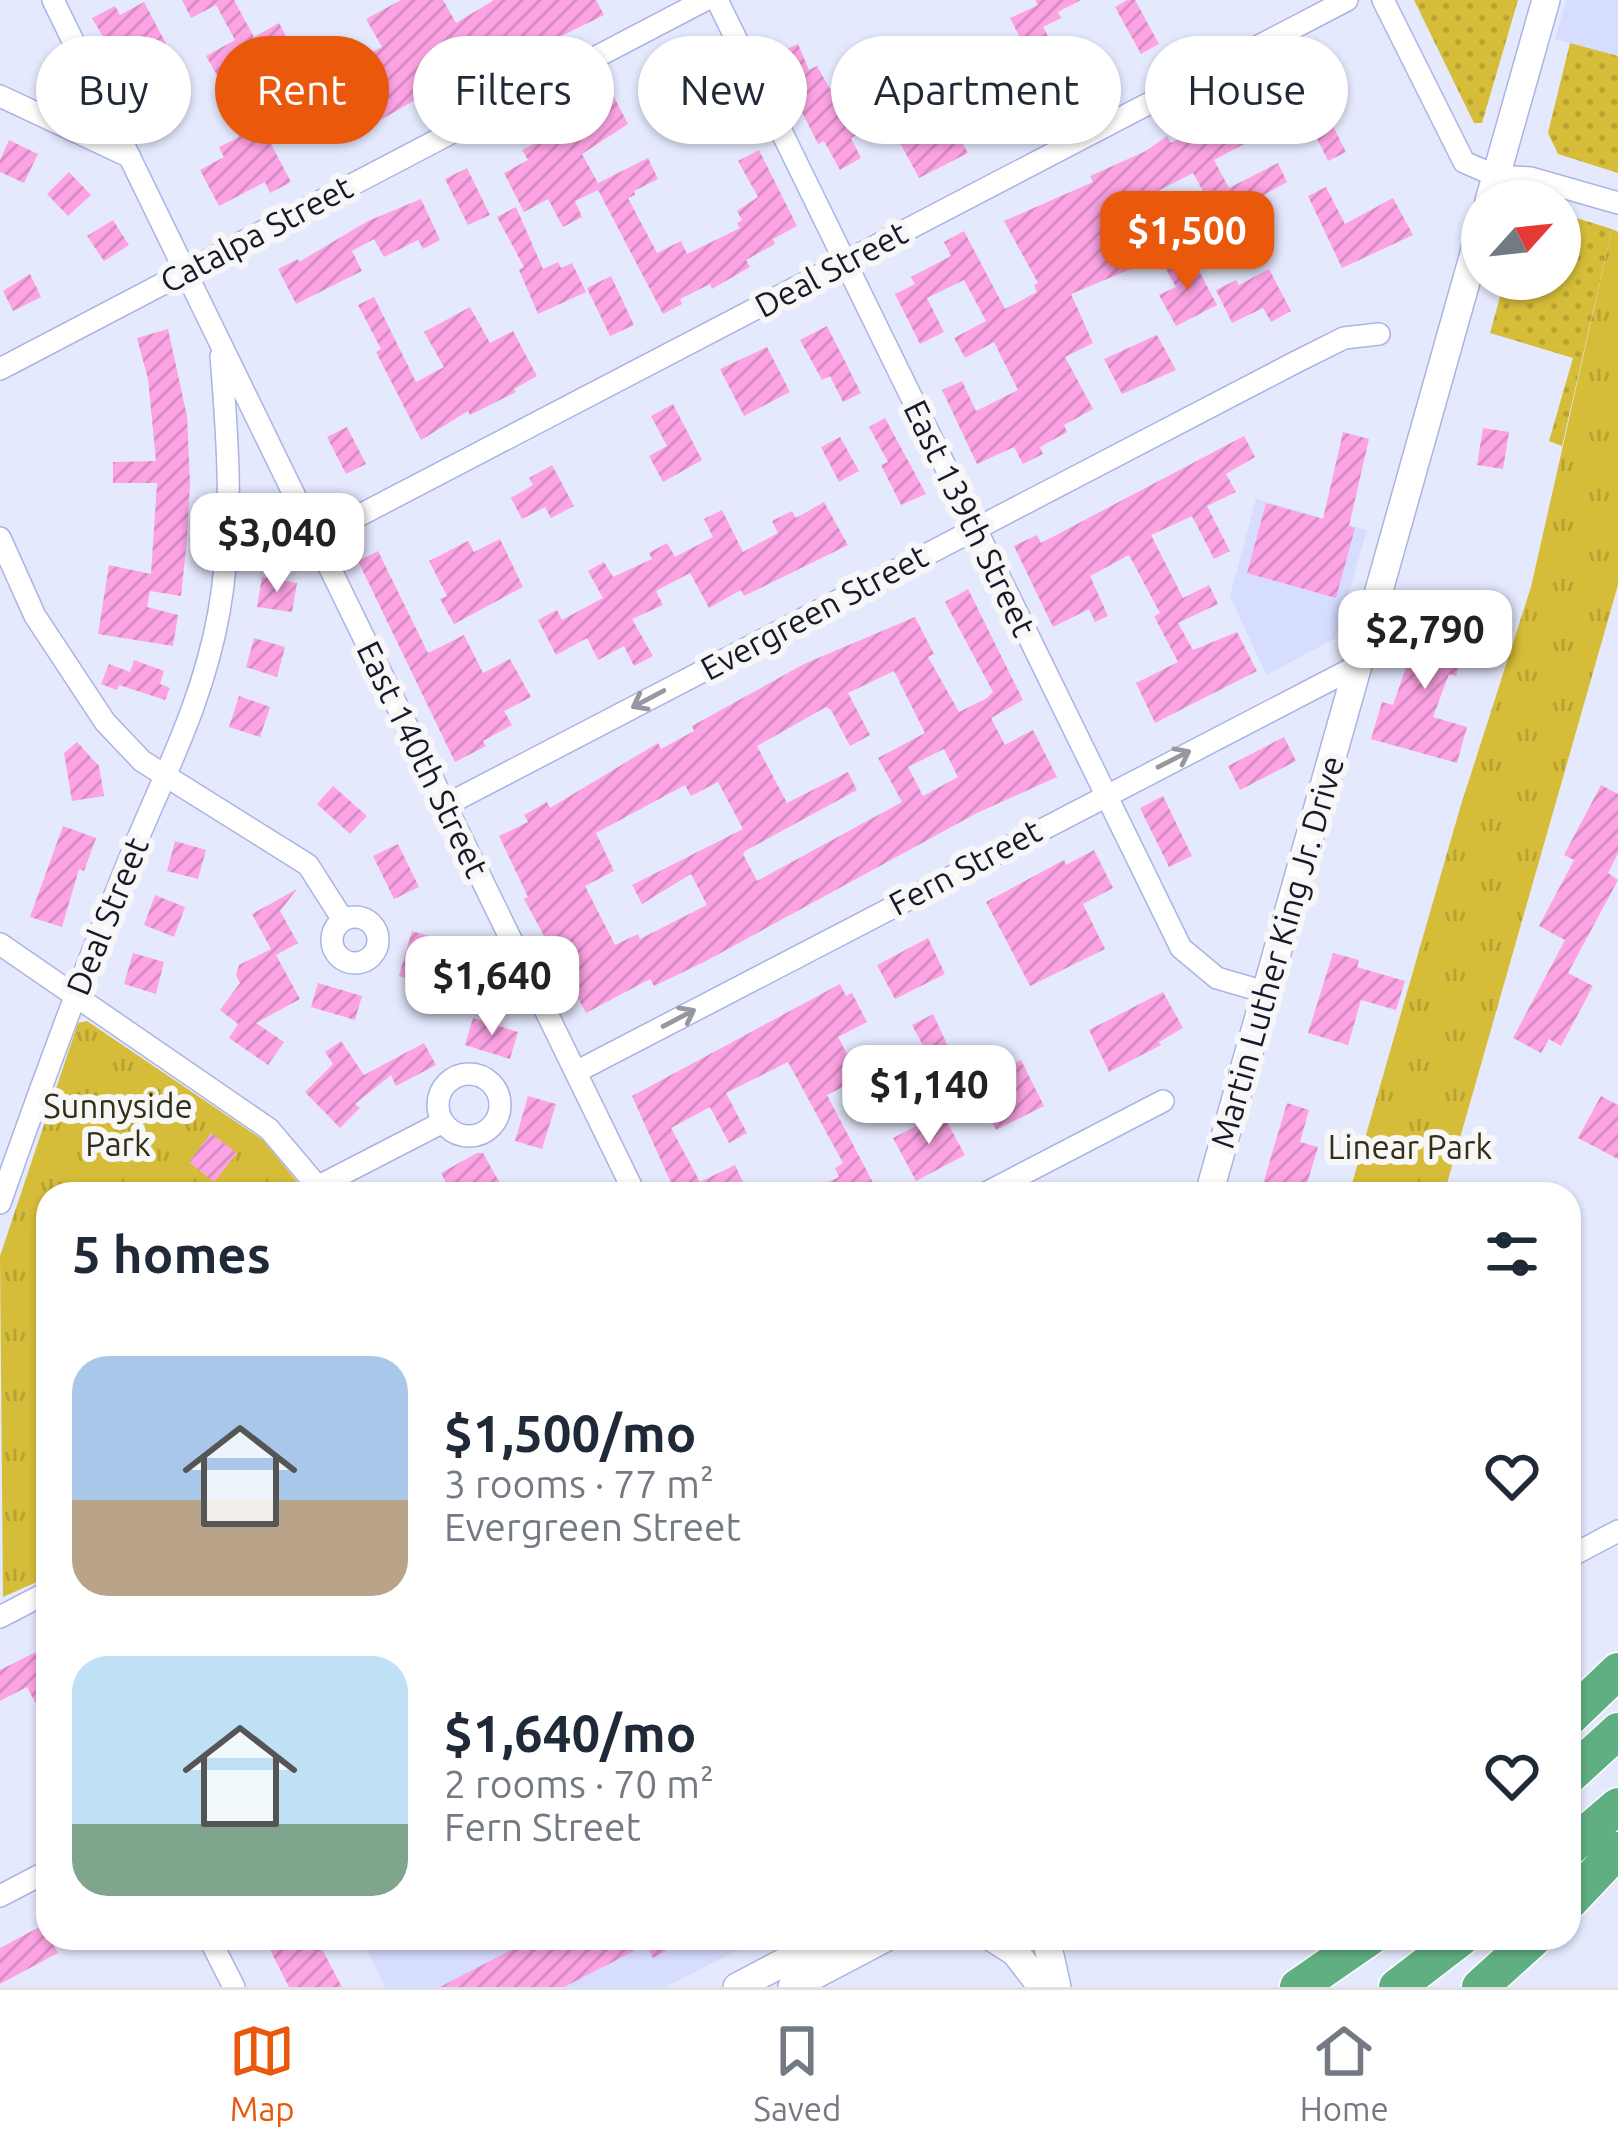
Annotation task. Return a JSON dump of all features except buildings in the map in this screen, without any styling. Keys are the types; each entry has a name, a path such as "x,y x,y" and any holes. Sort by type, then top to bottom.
{"highway":[{"path":"1581,1706 1618,1671"},
{"path":"1581,1765 1618,1731"},
{"path":"1581,1838 1618,1806"},
{"path":"1581,1889 1618,1850"},
{"path":"1298,1987 1352,1950"},
{"path":"1396,1987 1445,1950"},
{"path":"1480,1987 1521,1950"}],"main road":[{"path":"1494,180 1546,0"},
{"name":"Martin Luther King Jr. Drive","path":"1212,1182 1461,299"},
{"path":"737,1987 807,1950"},
{"path":"792,1987 862,1950"},
{"path":"1012,1950 1042,1987"},
{"path":"1049,1950 1057,1987"}],"street":[{"name":"Catalpa Street","path":"0,369 705,0"},
{"name":"East 139th Street","path":"718,0 1181,948 1217,978 1265,992"},
{"name":"Deal Street","path":"316,538 1347,0"},
{"path":"1383,0 1464,162 1483,180"},
{"name":"East 140th Street","path":"59,2 220,344 629,1182"},
{"path":"0,96 130,157"},
{"path":"1581,192 1618,202"},
{"name":"Evergreen Street","path":"446,805 1344,338 1379,334"},
{"name":"Deal Street","path":"0,1203 75,996 199,695 225,573 229,460 220,344"},
{"path":"0,538 35,616 79,688 134,754 308,865 343,920"},
{"name":"Fern Street","path":"575,1072 1357,666"},
{"path":"0,944 269,1129 315,1182"},
{"path":"1007,1182 1163,1101"},
{"path":"336,1182 443,1122"},
{"path":"1581,1551 1618,1531"},
{"path":"0,1618 36,1598"},
{"path":"0,1896 36,1877"},
{"path":"215,1950 234,1987"}],"shaded area":[{"path":"1566,0 1618,0 1618,56 1555,39"},
{"path":"1256,499 1367,530 1336,638 1266,675 1230,596"},
{"path":"367,1950 738,1950 665,1987 385,1987"}],"green space":[{"path":"1414,0 1518,0 1482,123 1474,123"},
{"path":"1570,43 1618,56 1618,173 1558,154 1548,133"},
{"path":"1581,219 1612,229 1562,446 1549,441 1573,358 1490,333 1499,300 1581,300"},
{"name":"Linear Park","path":"1612,229 1618,232 1618,585 1447,1182 1352,1182 1460,808 1531,587"},
{"name":"Sunnyside Park","path":"87,1021 263,1140 297,1182 36,1182 36,1582 3,1597 0,1256 78,1023"}]}
